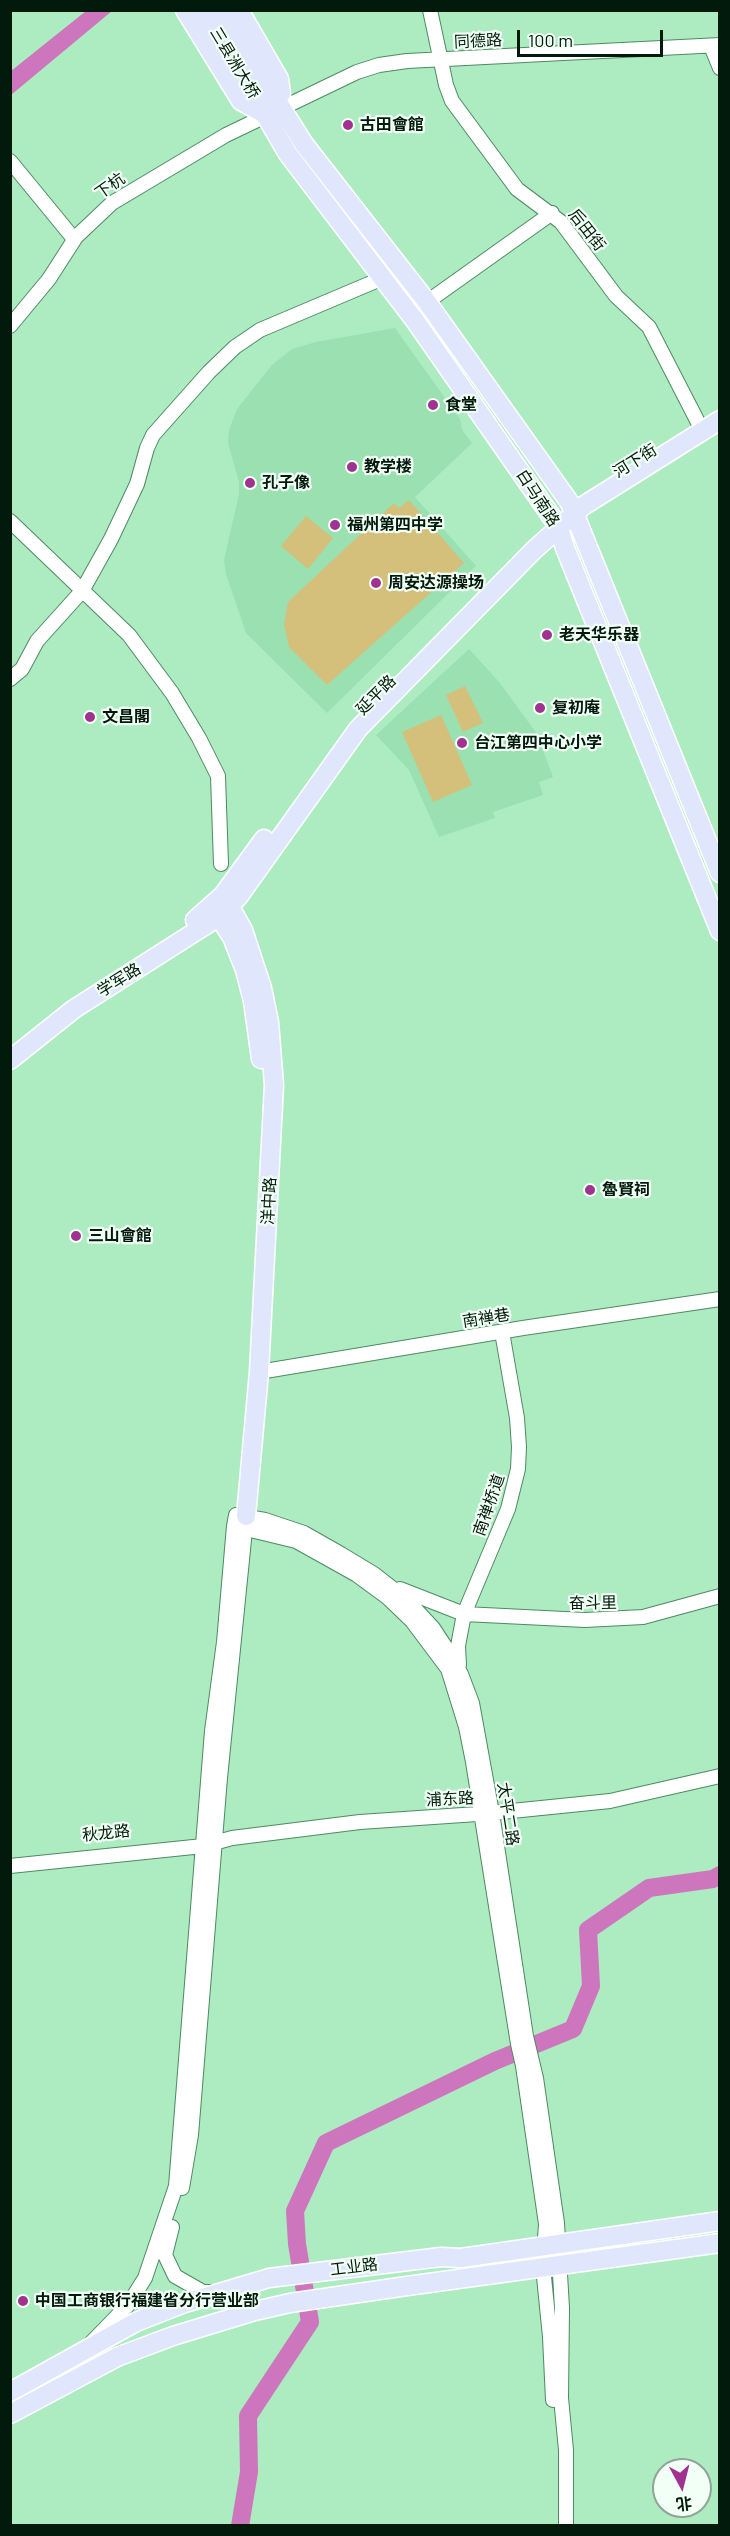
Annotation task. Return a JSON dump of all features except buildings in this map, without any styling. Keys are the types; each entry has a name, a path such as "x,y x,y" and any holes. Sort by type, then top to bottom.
{"main road":[{"path":"185,10 241,101 266,115"},
{"name":"三县洲大桥","path":"204,10 266,115"},
{"name":"三县洲大桥","path":"220,10 283,107 304,144 427,302 572,508 720,873"},
{"path":"239,10 279,79 283,107"},
{"name":"白马南路","path":"266,115 288,154 383,278 555,521 720,931"},
{"name":"河下街","path":"555,521 700,426 720,409"},
{"name":"河下街","path":"700,426 720,420"},
{"name":"延平路","path":"221,906 354,717 555,521"},
{"name":"学军路","path":"10,1046 61,1005 221,906"},
{"name":"学军路","path":"10,1060 74,1009 221,906"},
{"name":"洋中路","path":"221,906 249,945 269,1022 273,1070 273,1121 260,1372 240,1521"},
{"name":"洋中路","path":"221,906 249,984 263,1086 240,1521"},
{"name":"工业路","path":"10,2392 136,2322 182,2304 269,2278 441,2257 461,2258 720,2221"},
{"name":"工业路","path":"10,2414 117,2357 173,2336 255,2311 291,2303 720,2243"}],"street":[{"name":"后田街","path":"430,10 448,91 458,109 518,189 534,203 552,213 572,235 616,296 649,327 700,426"},
{"name":"同德路","path":"266,115 372,67 398,62 715,45"},
{"path":"715,45 720,68"},
{"name":"下杭","path":"10,326 49,279 74,239 94,218 131,191 226,135 266,115"},
{"path":"10,161 74,239"},
{"path":"427,302 552,213"},
{"path":"10,679 22,669 37,640 82,591 133,493 153,435 209,372 235,347 260,330 383,278"},
{"path":"10,521 135,641 172,693 214,764 219,785 220,864"},
{"name":"南禅巷","path":"260,1372 720,1299"},
{"name":"南禅桥道","path":"461,1674 457,1658 464,1614 508,1509 518,1469 517,1418 502,1332"},
{"path":"81,2353 128,2305 144,2278 176,2186 240,1521"},
{"name":"太平二路","path":"240,1521 286,1526 304,1533 387,1583 406,1599 433,1628 461,1674 474,1713 486,1814 522,2040 523,2066 551,2245"},
{"name":"太平二路","path":"240,1521 296,1541 345,1568 387,1597 423,1634 448,1669 486,1814"},
{"name":"奋斗里","path":"387,1583 464,1614 548,1619 618,1620 658,1614 720,1596"},
{"name":"浦东路","path":"208,1842 360,1822 486,1814 628,1798 720,1776"},
{"path":"208,1842 186,2171 165,2255 175,2276 190,2286 203,2292 223,2292"},
{"name":"秋龙路","path":"10,1859 208,1842"},
{"name":"秋龙路","path":"10,1866 208,1842"},
{"name":"太平二路","path":"522,2040 536,2078 551,2245"},
{"path":"551,2245 566,2450 566,2526"},
{"path":"552,2266 550,2337 553,2400 558,2439 559,2526"}],"shaded area":[{"path":"86,11 112,11 11,95 11,71"},
{"name":"福州第四中学","path":"395,328 460,419 462,430 472,443 415,497 476,566 327,713 246,633 226,574 224,560 239,494 239,482 228,443 229,430 237,409 272,365 292,349 316,342"},
{"name":"周安达源操场","path":"409,500 464,563 327,685 289,647 284,624 288,602 394,503 399,508"},
{"path":"306,516 333,538 308,569 281,546"},
{"name":"台江第四中心小学","path":"469,649 500,683 537,734 553,777 539,782 543,795 493,812 495,818 439,837 409,770 376,735"},
{"path":"465,686 483,723 463,732 446,695"},
{"path":"441,715 472,785 433,802 402,732"}],"waterway":[{"path":"240,2526 249,2472 248,2416 310,2322 297,2244 295,2211 326,2143 495,2061 573,2029 591,1986 588,1930 649,1888 713,1879 720,1875"}],"place":[{"name":"古田會館","path":"348,125"},
{"name":"食堂","path":"433,405"},
{"name":"教学楼","path":"352,467"},
{"name":"孔子像","path":"250,483"},
{"name":"福州第四中学","path":"335,525"},
{"name":"周安达源操场","path":"376,583"},
{"name":"老天华乐器","path":"547,635"},
{"name":"复初庵","path":"540,708"},
{"name":"文昌閣","path":"90,717"},
{"name":"台江第四中心小学","path":"462,743"},
{"name":"魯賢祠","path":"590,1190"},
{"name":"三山會館","path":"76,1236"},
{"name":"中国工商银行福建省分行营业部","path":"23,2301"}]}
